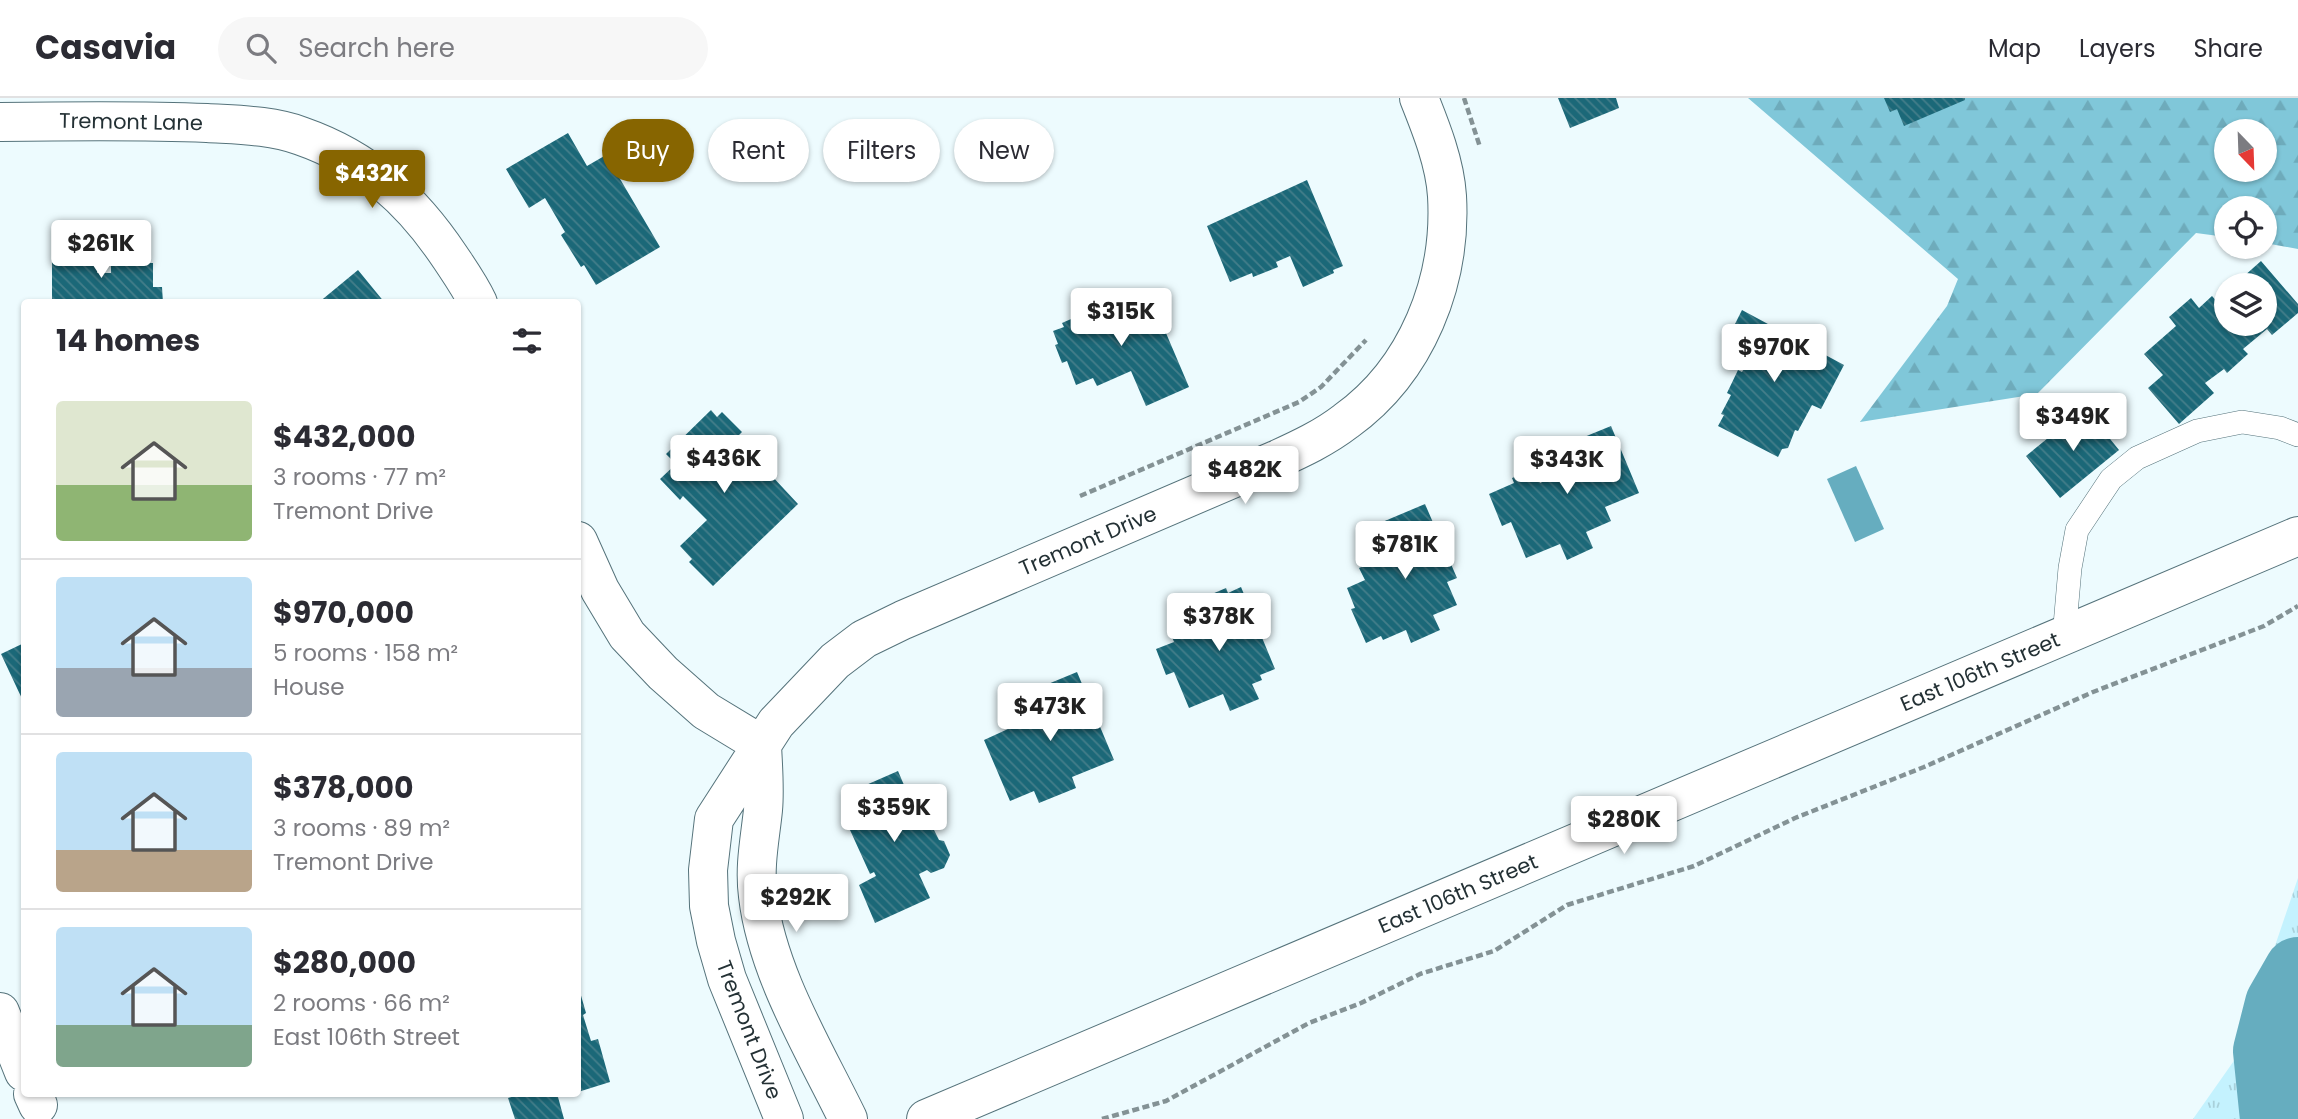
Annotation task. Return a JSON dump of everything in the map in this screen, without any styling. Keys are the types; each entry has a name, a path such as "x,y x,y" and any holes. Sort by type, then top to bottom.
{"street":[{"name":"Tremont Drive","path":"784,1119 727,979 716,941 709,906 708,870 714,819 776,723 835,661 864,639 1276,460 1321,438 1349,420 1377,394 1399,367 1421,330 1439,285 1447,239 1445,184 1419,98"},
{"path":"262,112 301,135 351,159 406,200 436,235 476,299"},
{"name":"Tremont Lane","path":"0,121 154,120 262,112"},
{"name":"East 106th Street","path":"926,1119 2298,536"},
{"path":"581,548 600,590 627,635 663,673 706,711 762,745 763,808 756,859 764,930 775,968 848,1119"},
{"path":"0,1012 21,1063"}],"lane":[{"path":"2064,637 2070,568 2077,530 2111,479 2137,458 2197,431 2242,422 2280,428 2298,435"}],"path":[{"path":"1464,98 1482,154"},
{"path":"1080,496 1299,402 1321,387 1352,358 1374,331"},
{"path":"1102,1119 1166,1101 1309,1023 1361,1003 1419,974 1494,951 1567,905 1694,866 1796,818 1924,767 2093,692 2264,626 2298,606"}],"green space":[{"path":"1748,98 2298,98 2298,249 2277,245 2277,196 2214,196 2214,235 2196,233 2037,394 1860,422 1947,306 1958,279"},
{"path":"2298,878 2298,1119 2193,1119 2238,1055"}],"shaded area":[{"path":"1856,466 1884,529 1855,542 1827,479"}],"building":[{"path":"1558,98 1616,98 1619,108 1570,128"},
{"path":"1884,98 1965,100 1904,126 1897,109 1890,112"},
{"path":"568,133 587,166 602,157 602,182 622,182 660,247 596,285 561,235 565,232 545,198 529,208 506,169"},
{"path":"1307,180 1343,266 1303,287 1290,256 1276,262 1278,267 1230,282 1207,226"},
{"path":"97,248 97,273 111,273 111,258 134,258 134,263 153,263 153,287 162,287 163,299 52,299 52,252 67,253 67,249"},
{"path":"2261,261 2271,273 2248,273"},
{"path":"358,270 382,299 323,299"},
{"path":"2277,280 2298,304 2298,313 2277,331"},
{"path":"1110,293 1115,305 1139,295 1148,316 1157,312 1189,387 1146,406 1131,371 1097,386 1093,378 1076,385 1067,361 1062,363 1053,331 1064,327 1062,323 1087,312 1084,304"},
{"path":"2212,296 2214,336 2259,336 2243,349 2248,354 2227,373 2224,369 2205,383 2214,393 2179,424 2148,388 2163,375 2144,354 2176,326 2169,317 2191,298 2199,308"},
{"path":"1742,310 1844,365 1821,409 1812,405 1798,431 1795,430 1788,448 1782,449 1778,457 1718,426 1731,395 1727,393 1738,370 1742,372 1747,363 1722,350"},
{"path":"2085,408 2119,450 2060,498 2026,456"},
{"path":"711,410 717,417 722,412 742,432 736,438 752,454 759,456 769,467 770,474 798,504 713,586 689,562 692,559 680,546 707,520 683,496 680,500 660,479 676,464 666,454"},
{"path":"1611,426 1639,493 1605,507 1611,521 1586,532 1593,548 1567,560 1560,544 1526,558 1511,522 1502,526 1489,494 1514,483 1512,478 1534,469 1540,483 1556,476 1548,458 1569,449 1567,444"},
{"path":"1425,504 1457,578 1447,582 1457,605 1433,615 1440,630 1411,643 1406,630 1383,640 1381,636 1366,643 1351,609 1355,608 1347,588 1365,580 1359,568 1382,558 1383,562 1395,557 1380,523"},
{"path":"1241,587 1275,669 1260,675 1262,680 1252,684 1259,699 1230,711 1223,694 1189,708 1174,672 1166,675 1156,649 1174,642 1172,637 1208,623 1198,600 1226,588 1228,593"},
{"path":"21,644 21,697 1,654"},
{"path":"1077,672 1114,760 1072,777 1076,788 1039,803 1034,791 1010,801 984,740 1008,729 1004,719 1027,710 1029,714 1043,708 1036,689"},
{"path":"898,771 907,792 916,788 917,791 923,792 928,805 925,812 950,855 944,868 919,874 930,898 875,923 859,885 876,876 874,872 870,874 845,819 850,817 841,796"},
{"path":"581,996 586,1013 583,1015 591,1041 598,1039 610,1082 581,1091"},
{"path":"558,1097 564,1119 515,1119 508,1098"}],"waterway":[{"path":"2274,1119 2267,1051 2279,1004 2298,971"}]}
